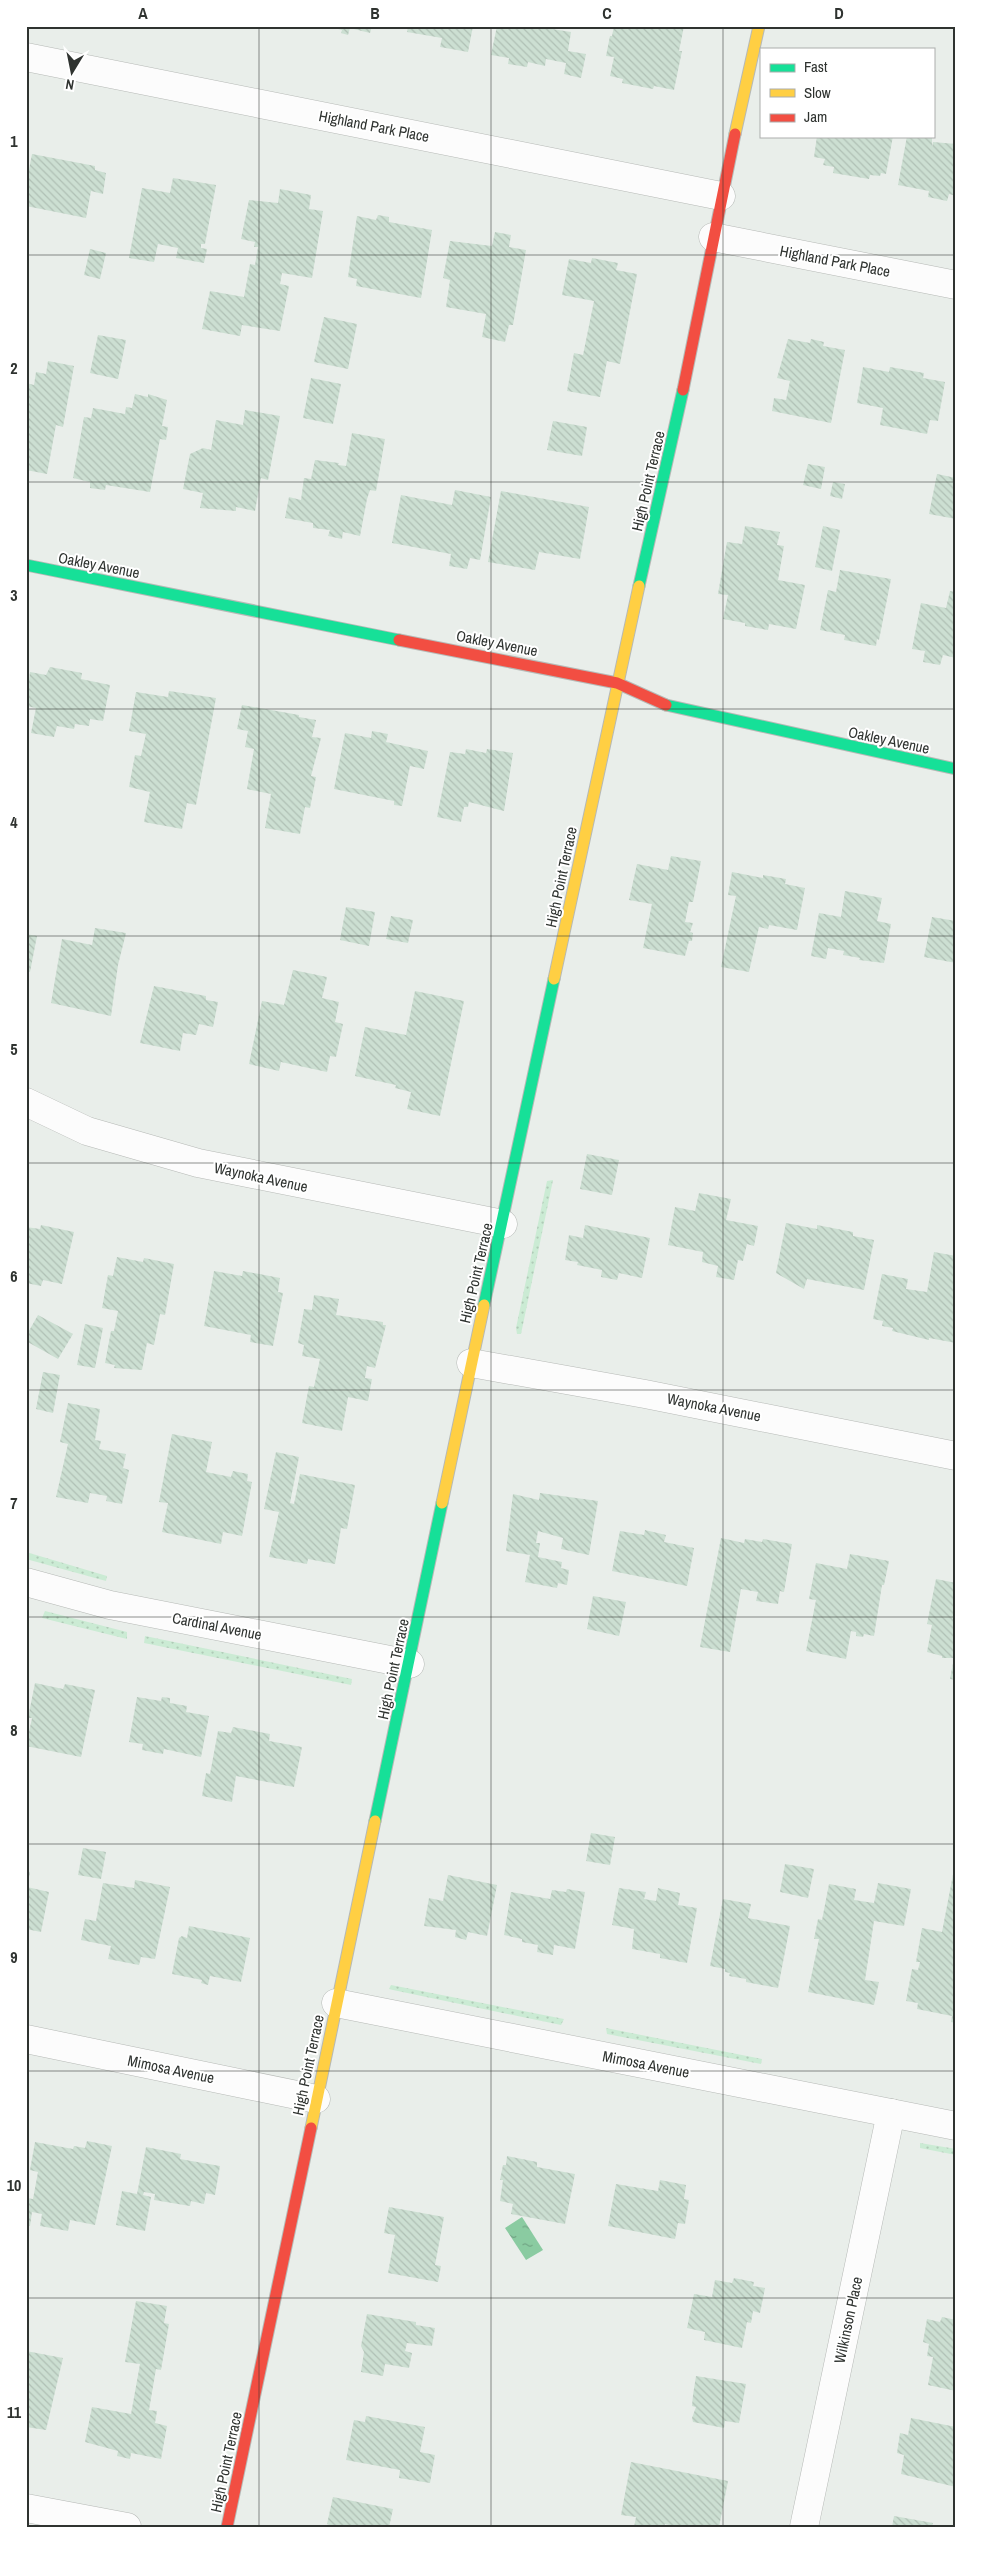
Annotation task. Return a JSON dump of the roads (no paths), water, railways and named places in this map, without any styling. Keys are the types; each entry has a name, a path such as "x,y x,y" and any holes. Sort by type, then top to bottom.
{"street":[{"name":"High Point Terrace","path":"228,2527 336,2002 410,1664 471,1363 503,1224 617,683 674,430 721,196 759,26"},
{"name":"Highland Park Place","path":"26,57 721,196"},
{"name":"Highland Park Place","path":"713,237 956,285"},
{"name":"Oakley Avenue","path":"26,565 617,683 660,704 956,769"},
{"name":"Waynoka Avenue","path":"26,1102 88,1131 198,1163 503,1224"},
{"name":"Waynoka Avenue","path":"471,1363 646,1394 956,1456"},
{"name":"Cardinal Avenue","path":"26,1582 118,1606 410,1664"},
{"name":"Mimosa Avenue","path":"336,2002 956,2126"},
{"name":"Mimosa Avenue","path":"26,2039 316,2099"},
{"name":"Wilkinson Place","path":"804,2527 891,2112"},
{"path":"26,2508 127,2527"}],"water":[{"path":"522,2217 543,2250 526,2260 505,2228"}]}
